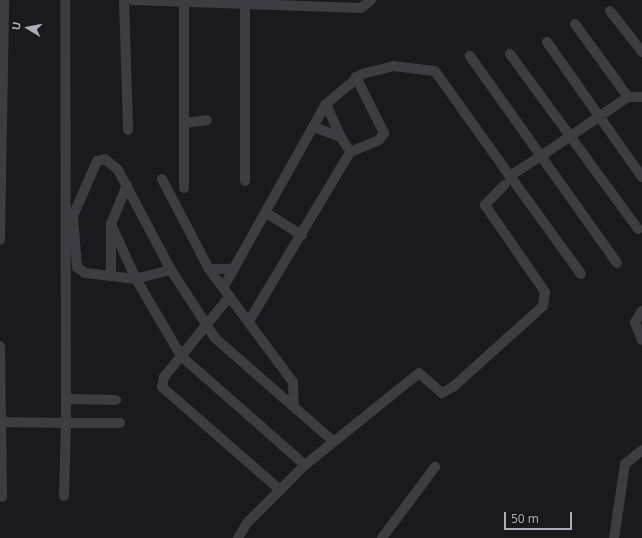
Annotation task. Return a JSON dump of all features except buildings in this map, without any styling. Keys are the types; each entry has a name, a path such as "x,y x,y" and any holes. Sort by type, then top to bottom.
{"street":[{"path":"0,240 4,0"},
{"path":"64,496 66,424 65,0"},
{"path":"124,0 128,130"},
{"path":"133,0 184,3 245,3 361,8 371,0"},
{"path":"184,3 184,188"},
{"path":"245,3 246,181"},
{"path":"610,11 642,52"},
{"path":"575,24 628,97"},
{"path":"547,42 642,176"},
{"path":"510,54 638,230"},
{"path":"470,56 617,263"},
{"path":"280,490 163,391 164,378 180,356 206,327 227,292 234,269 268,214 326,104 356,77 393,66 435,70 581,274"},
{"path":"249,321 302,235 350,152 379,140 384,133 356,77"},
{"path":"510,176 628,97 642,97"},
{"path":"326,104 341,138 350,152"},
{"path":"184,122 207,120"},
{"path":"314,127 341,138"},
{"path":"171,270 136,279 85,272 77,267 73,216 97,161 110,162 127,185 171,270 206,327 333,441"},
{"path":"162,179 209,269 293,382 294,406"},
{"path":"110,276 111,224 127,185"},
{"path":"238,538 280,490 305,465 419,373 442,393 458,384 543,306 545,292 485,205 504,185"},
{"path":"268,214 302,235"},
{"path":"111,224 136,279 180,356 305,465"},
{"path":"209,269 234,269"},
{"path":"642,311 635,322 642,340"},
{"path":"0,346 2,497"},
{"path":"66,399 116,400"},
{"path":"0,422 66,424 120,423"},
{"path":"614,538 624,464 642,450"},
{"path":"382,538 435,468"}]}
